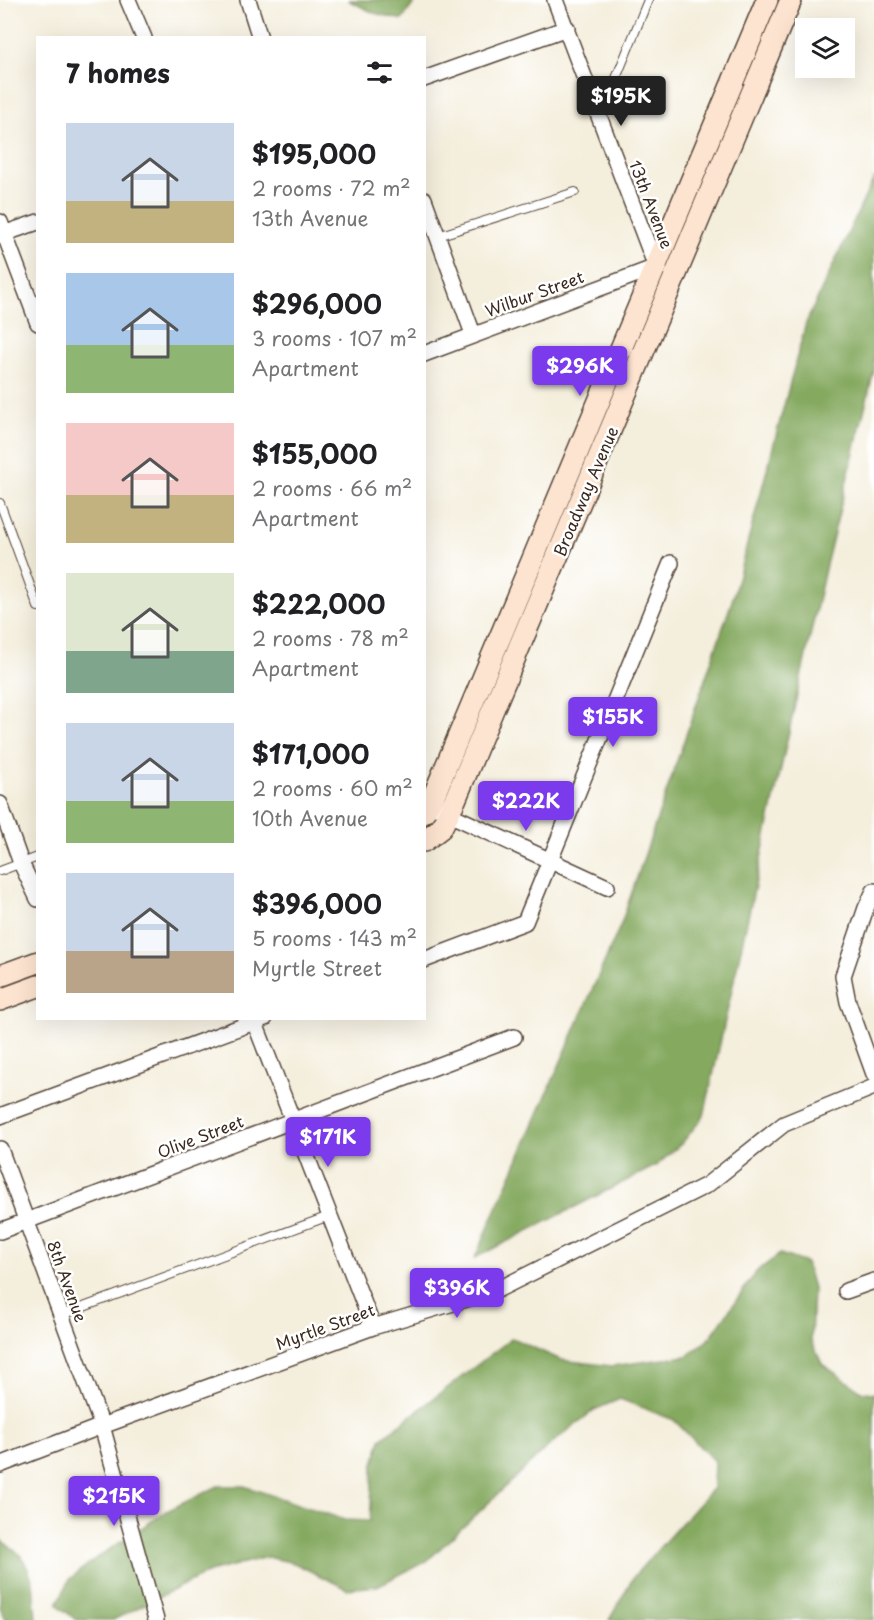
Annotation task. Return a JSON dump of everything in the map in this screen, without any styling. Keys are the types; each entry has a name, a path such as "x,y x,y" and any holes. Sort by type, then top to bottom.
{"main road":[{"name":"Broadway Avenue","path":"428,808 767,0"},
{"name":"Broadway Avenue","path":"426,839 441,828 449,814 791,0"},
{"path":"0,976 36,963"},
{"path":"0,1000 36,987"}],"street":[{"path":"129,0 143,36"},
{"path":"248,0 259,36"},
{"name":"13th Avenue","path":"555,0 656,267 675,276"},
{"path":"426,78 567,28"},
{"path":"426,204 473,334"},
{"path":"36,222 1,230 36,318"},
{"name":"Wilbur Street","path":"426,353 656,267"},
{"path":"426,959 525,922 671,563"},
{"path":"0,804 21,862 36,895"},
{"path":"428,808 449,814 607,887"},
{"path":"874,891 843,976 848,1002 874,1074"},
{"path":"0,1116 257,1020 292,1121 373,1327"},
{"name":"Olive Street","path":"0,1231 514,1037"},
{"name":"Myrtle Street","path":"0,1465 373,1327 497,1290 707,1185 784,1124 874,1087"},
{"name":"8th Avenue","path":"0,1149 102,1426 156,1620"},
{"path":"846,1292 874,1281"}],"lane":[{"path":"595,105 610,93 648,0"},
{"path":"438,236 575,192"},
{"path":"0,503 36,602"},
{"path":"0,871 36,858"},
{"path":"62,1315 330,1216"}],"green space":[{"path":"348,0 416,0 402,20 374,13"},
{"path":"874,178 874,371 825,569 704,1116 682,1143 657,1165 475,1258 621,924 732,601 806,323"},
{"path":"780,1254 806,1263 813,1288 811,1340 822,1364 863,1392 874,1393 874,1620 609,1620 635,1575 713,1488 714,1461 674,1420 620,1399 594,1410 551,1444 427,1561 377,1586 347,1589 294,1563 267,1557 209,1572 113,1620 76,1620 57,1604 70,1579 92,1561 167,1511 218,1486 244,1486 345,1520 370,1521 373,1467 381,1439 512,1338 561,1360 612,1366 687,1356 709,1339 757,1271"},
{"path":"1,1540 22,1556 33,1581 36,1620 6,1620 0,1608"}]}
